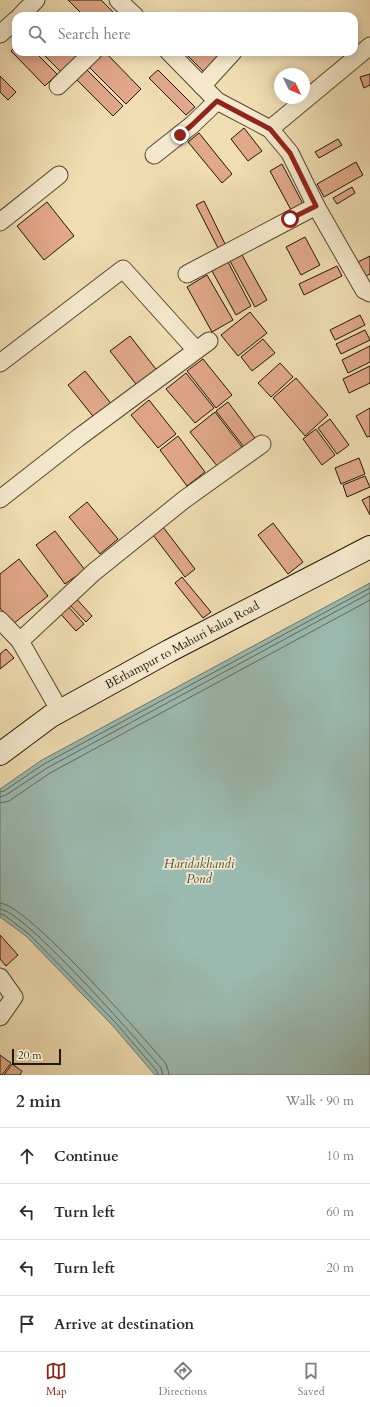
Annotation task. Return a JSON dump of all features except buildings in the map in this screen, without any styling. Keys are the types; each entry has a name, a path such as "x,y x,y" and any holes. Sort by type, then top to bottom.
{"street":[{"path":"24,12 36,0"},
{"path":"118,0 129,12"},
{"path":"0,34 12,24"},
{"path":"270,129 370,46"},
{"path":"58,86 89,56"},
{"path":"173,56 217,101 270,129 290,153 316,206 364,290 370,293"},
{"path":"202,86 229,56"},
{"path":"154,155 192,125 217,101"},
{"path":"0,222 59,175"},
{"path":"187,274 316,206"},
{"path":"0,363 123,269 203,346 78,438 0,499"},
{"path":"20,640 100,567 185,499 262,444"},
{"name":"BErhampur to Mahuri kalua Road","path":"0,754 51,716 168,651 370,547"},
{"path":"0,620 20,640 60,711"},
{"path":"0,977 14,997 0,1016"}],"water":[{"name":"Haridakhandi Pond","path":"370,583 370,1075 155,1075 113,1026 26,936 0,917 0,789 42,760"}],"route":[{"path":"180,135 217,101 270,129 290,153 316,206 290,219"}]}
